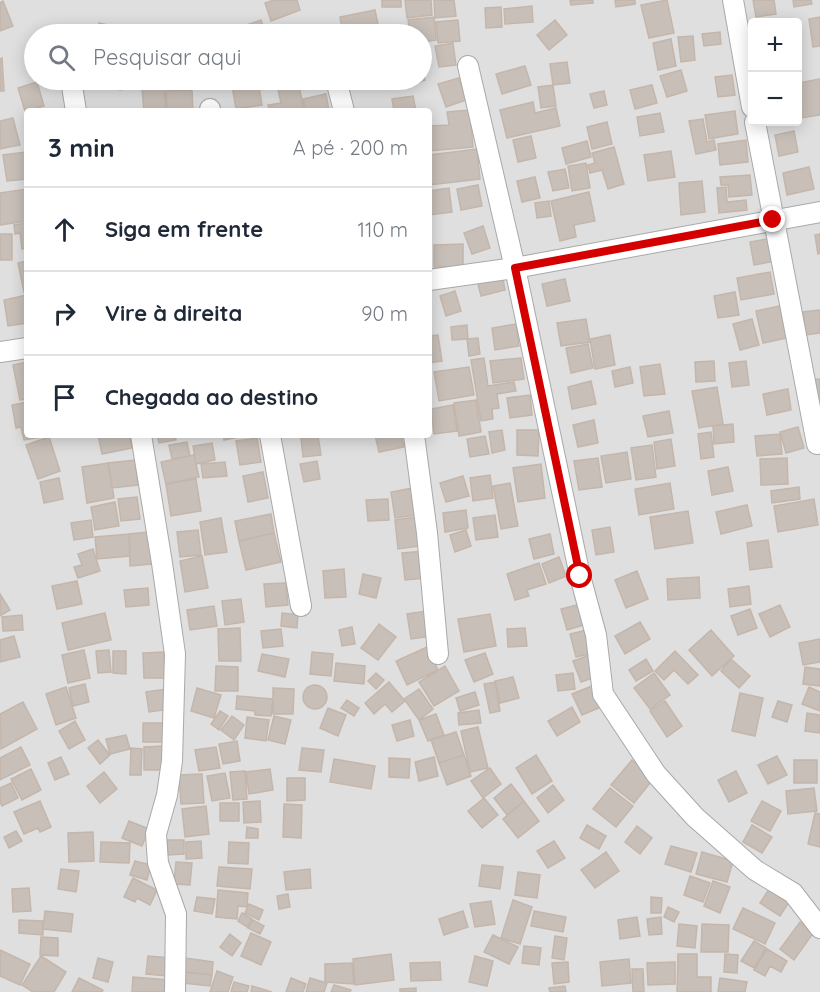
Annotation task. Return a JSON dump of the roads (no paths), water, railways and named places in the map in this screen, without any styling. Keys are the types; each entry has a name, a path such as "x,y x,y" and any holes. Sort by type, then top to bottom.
{"street":[{"path":"733,0 748,80"},
{"path":"468,66 515,268 567,519 596,634 603,694 656,774 687,808 755,870 793,893 820,928"},
{"path":"73,90 76,108"},
{"path":"339,90 343,108"},
{"path":"756,126 817,444"},
{"path":"432,280 515,268 820,212"},
{"path":"2,347 24,348"},
{"path":"142,438 161,552 174,654 172,761 167,795 156,834 158,863 176,914 175,992"},
{"path":"271,438 301,606"},
{"path":"414,438 427,533 438,654"}]}
